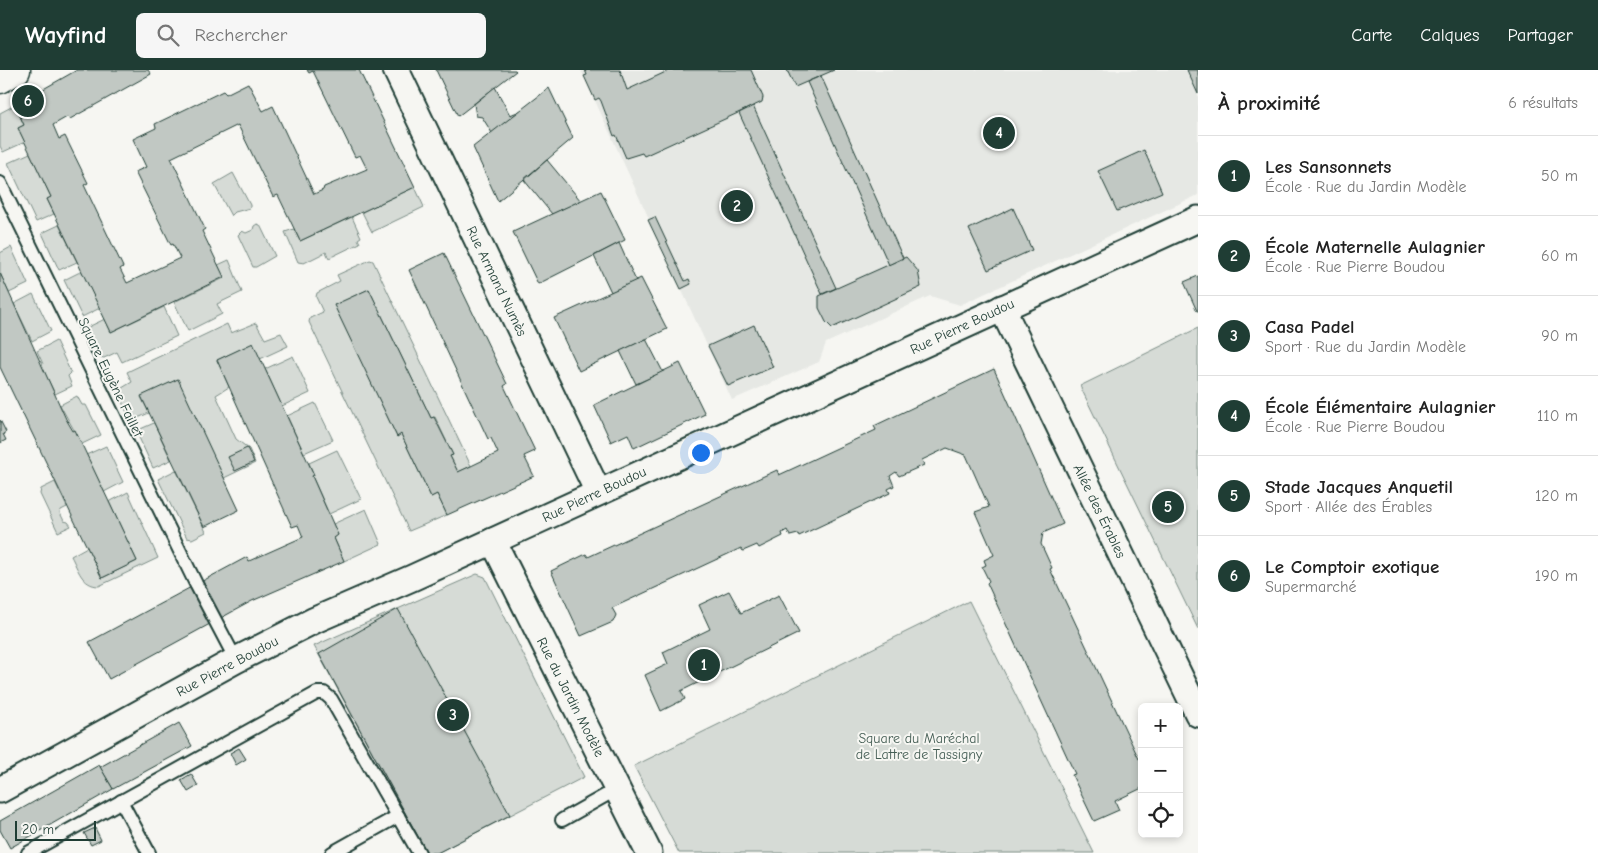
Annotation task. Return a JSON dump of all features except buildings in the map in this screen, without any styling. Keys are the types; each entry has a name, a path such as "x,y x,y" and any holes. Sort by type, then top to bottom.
{"main road":[{"path":"0,79 16,70"}],"street":[{"name":"Rue Armand Numès","path":"396,70 598,492"},
{"name":"Rue Pierre Boudou","path":"0,790 236,660 315,620 493,541 1198,219"},
{"name":"Allée des Érables","path":"1002,308 1198,714"},
{"name":"Rue du Jardin Modèle","path":"493,541 649,853"}],"lane":[{"name":"Square Eugène Faillet","path":"0,183 196,584 236,660"},
{"path":"28,853 317,692 324,693 331,699 419,853"},
{"path":"562,820 617,790"},
{"path":"121,801 149,853"},
{"path":"332,853 398,816"}],"shaded area":[{"path":"581,70 1198,70 1198,195 960,305 930,296 826,343 819,362 732,400"}],"green space":[{"path":"15,105 24,125 18,128 25,142 3,152 0,146 0,113"},
{"path":"30,153 51,197 47,199 54,214 36,222 8,163"},
{"path":"233,173 250,208 235,212 231,216 214,184"},
{"path":"415,187 424,207 372,232 362,212"},
{"path":"352,217 361,237 358,239 360,243 329,258 326,252 304,263 298,262 285,232 294,229 300,241"},
{"path":"257,224 260,225 275,256 253,267 238,235 242,231 246,233 253,230"},
{"path":"59,225 77,262 59,270 42,233"},
{"path":"11,247 28,284 9,293 0,273 0,253"},
{"path":"229,260 242,292 217,304 222,314 188,331 174,302 224,278 218,265"},
{"path":"370,260 373,261 471,466 458,472 450,456 453,455 435,417 431,418 369,289 335,305 397,437 401,434 431,497 437,494 447,515 409,531 309,322 310,318 323,312 316,297 317,293 340,281 337,275"},
{"path":"82,271 100,308 82,317 64,280"},
{"path":"33,294 51,331 32,341 14,304"},
{"path":"164,307 177,336 122,362 117,352 104,358 100,357 86,328 105,319 111,332"},
{"path":"256,323 265,339 281,333 288,346 260,359 252,344 217,360 229,387 216,395 236,439 249,449 255,463 224,478 141,397 149,413 131,421 117,391 132,382 127,372 227,324 231,333"},
{"path":"1198,328 1198,629 1080,386"},
{"path":"56,341 71,373 68,376 72,386 55,394 41,365 43,364 37,351"},
{"path":"293,356 310,393 282,406 265,369"},
{"path":"77,396 82,405 86,405 101,435 82,444 60,405"},
{"path":"315,403 333,440 304,453 287,416"},
{"path":"154,423 171,460 153,468 136,431"},
{"path":"106,446 123,482 104,492 86,455"},
{"path":"337,450 361,499 329,514 312,476 314,475 309,463"},
{"path":"176,470 206,532 192,539 187,538 158,479"},
{"path":"55,482 67,507 61,510 60,513 64,521 68,522 71,526 58,532 40,494 41,489"},
{"path":"128,492 158,558 99,586 88,583 81,576 71,556 87,547 102,578 137,561 109,502"},
{"path":"366,509 381,544 344,561 334,538 338,535 333,524"},
{"path":"477,574 485,577 584,777 437,853 427,853 314,646"},
{"name":"Square du Maréchal de Lattre de Tassigny","path":"969,601 1094,853 679,853 634,766"}],"place":[{"name":"Le Comptoir exotique","path":"28,101"},
{"name":"École Élémentaire Aulagnier","path":"999,133"},
{"name":"École Maternelle Aulagnier","path":"737,206"},
{"name":"Stade Jacques Anquetil","path":"1168,507"},
{"name":"Les Sansonnets","path":"704,665"},
{"name":"Casa Padel","path":"453,715"}]}
